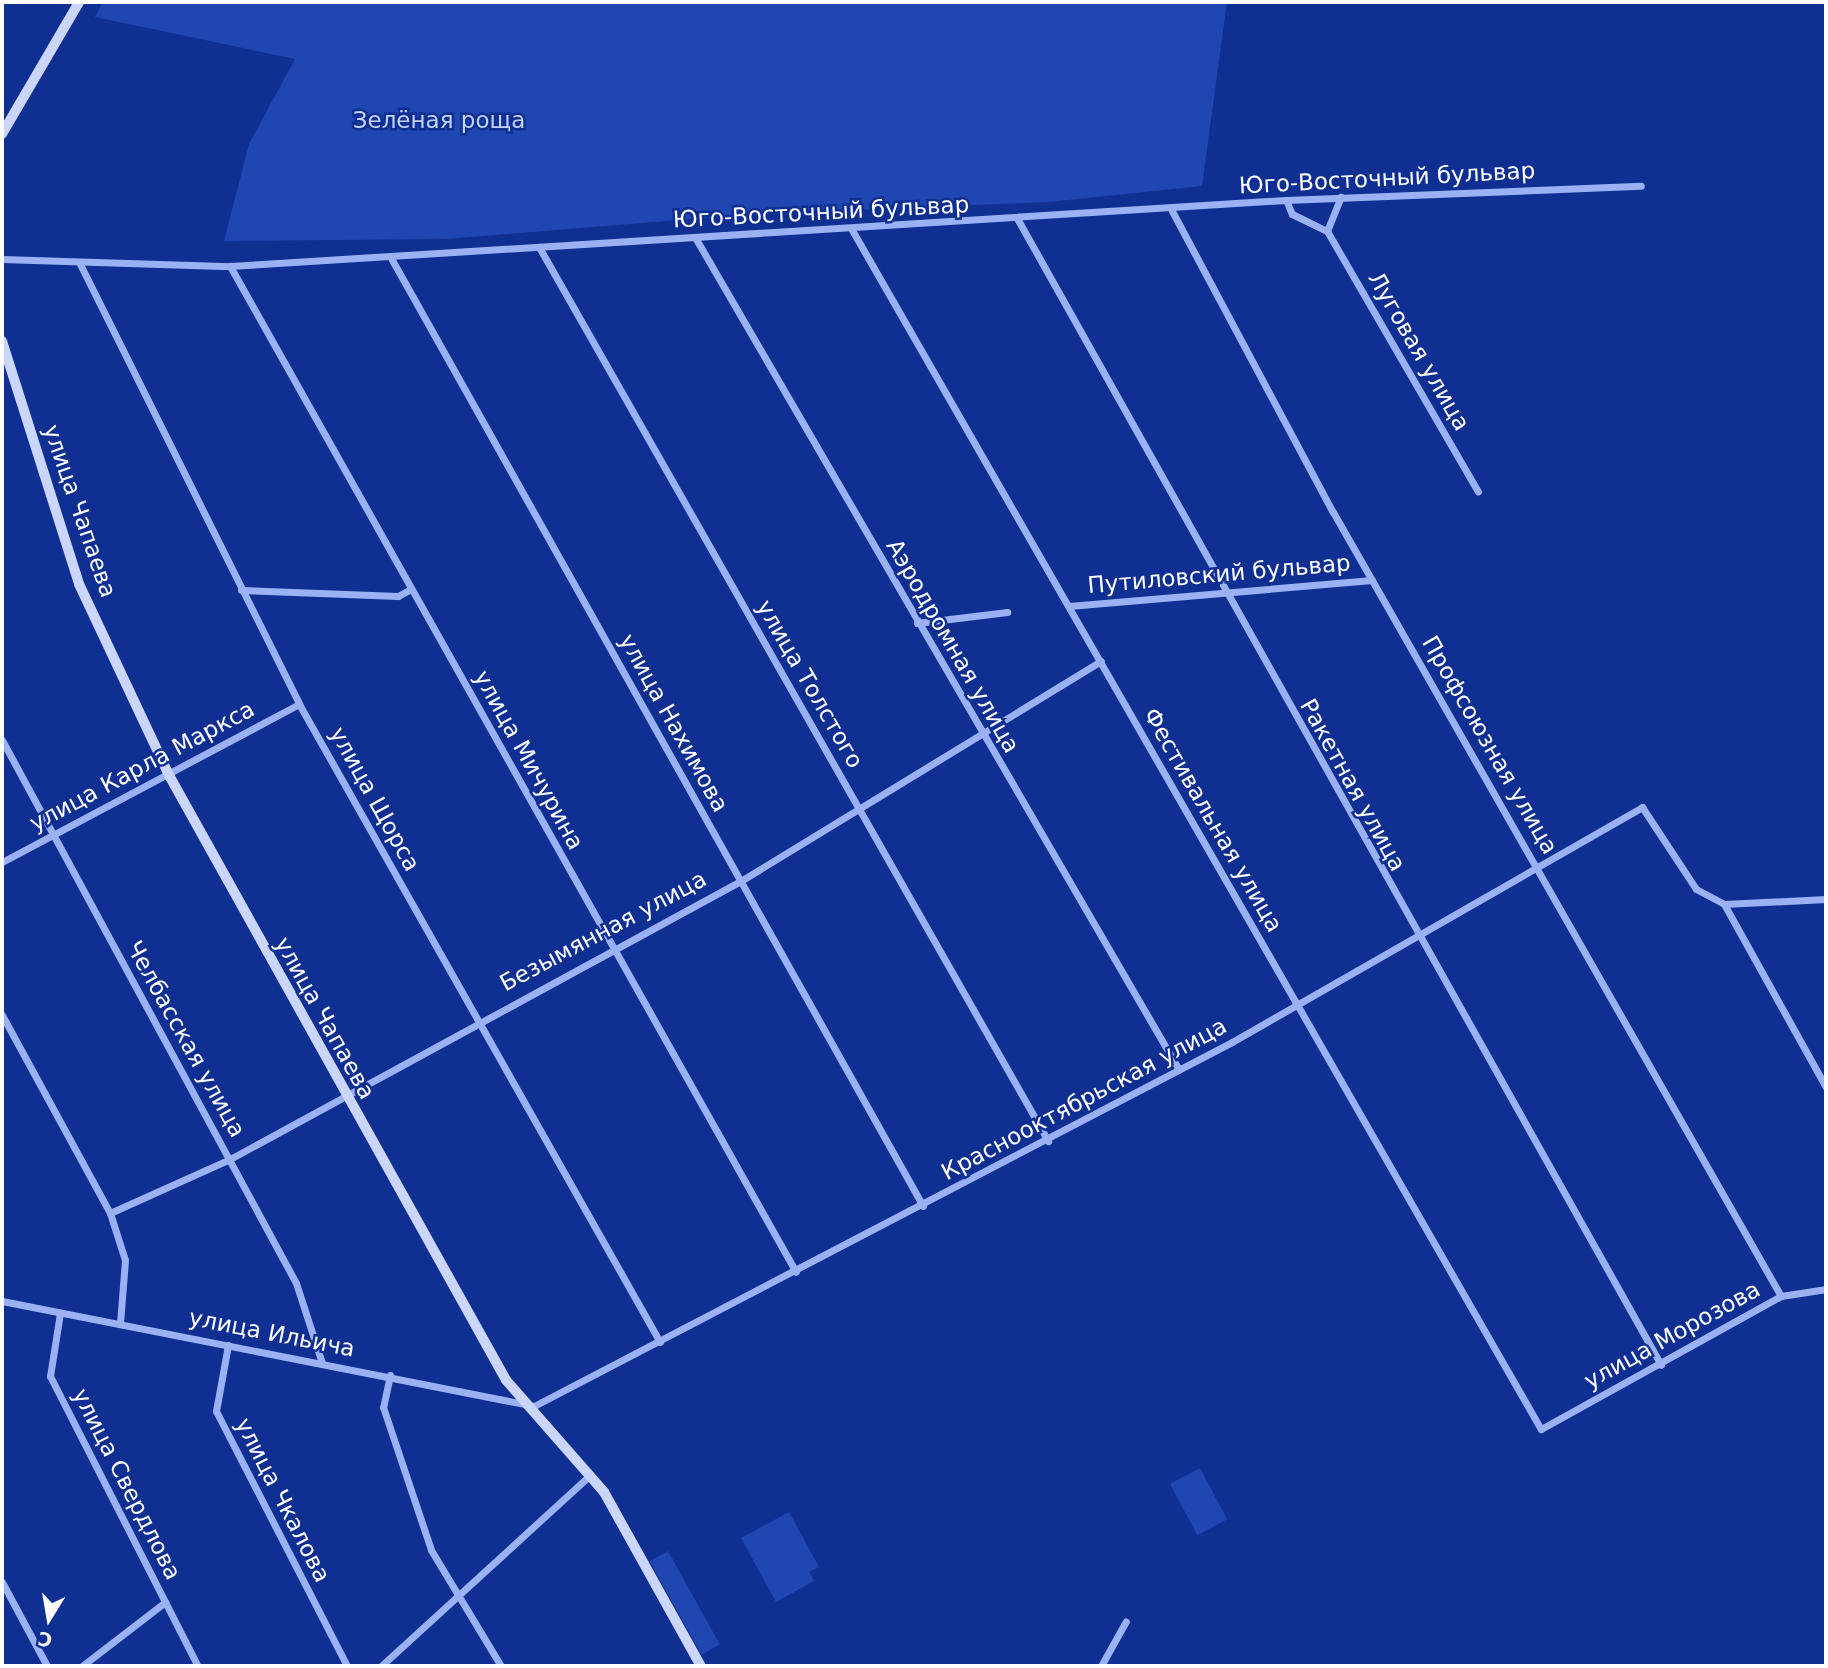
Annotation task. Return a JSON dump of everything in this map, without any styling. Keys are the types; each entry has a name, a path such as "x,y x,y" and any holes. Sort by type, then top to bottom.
{"main road":[{"path":"2,134 79,2"},
{"name":"улица Чапаева","path":"2,341 79,584 170,777 343,1095 506,1380 534,1406 590,1475 623,1522 701,1666"}],"street":[{"name":"Юго-Восточный бульвар","path":"2,259 230,266 1172,211 1286,200 1642,186"},
{"path":"1286,200 1292,214 1327,231 1341,197"},
{"name":"Профсоюзная улица","path":"1172,211 1372,580 1537,864 1781,1296"},
{"name":"Ракетная улица","path":"1018,220 1415,936 1661,1365"},
{"name":"Фестивальная улица","path":"852,230 1541,1429"},
{"name":"Луговая улица","path":"1327,231 1478,491"},
{"name":"Аэродромная улица","path":"696,239 981,735 1180,1070"},
{"name":"улица Толстого","path":"539,247 1048,1141"},
{"name":"улица Нахимова","path":"391,258 923,1206"},
{"name":"улица Щорса","path":"79,262 299,704 660,1342"},
{"name":"улица Мичурина","path":"230,266 611,948 796,1272"},
{"name":"Путиловский бульвар","path":"1069,606 1372,580"},
{"path":"241,590 398,596 411,589"},
{"path":"917,623 1007,612"},
{"name":"Безымянная улица","path":"110,1213 230,1159 477,1019 739,882 1101,661"},
{"name":"улица Карла Маркса","path":"2,862 170,777 299,704"},
{"name":"Челбасская улица","path":"2,740 296,1283 322,1363"},
{"name":"Краснооктябрьская улица","path":"534,1406 1180,1070 1537,864 1642,807 1696,889 1724,904"},
{"path":"1826,899 1724,904 1826,1087"},
{"path":"2,1016 110,1213 125,1260 120,1324"},
{"name":"улица Морозова","path":"1541,1429 1661,1365 1781,1296 1826,1289"},
{"name":"улица Ильича","path":"2,1301 390,1375 534,1406"},
{"name":"улица Свердлова","path":"60,1313 50,1376 198,1666"},
{"name":"улица Чкалова","path":"228,1345 216,1411 347,1666"},
{"path":"390,1375 383,1407 431,1550 501,1666"},
{"path":"381,1666 590,1475"},
{"path":"2,1582 47,1666"},
{"path":"82,1666 165,1602"},
{"path":"1101,1666 1126,1621"}],"green space":[{"name":"Зелёная роща","path":"103,2 1227,2 1202,186 1049,202 740,215 446,239 224,241 249,144 295,59 95,17"},
{"path":"1200,1468 1227,1519 1197,1535 1170,1484"},
{"path":"789,1512 819,1567 809,1572 814,1581 776,1602 741,1538"},
{"path":"668,1551 720,1645 702,1655 650,1561"}]}
